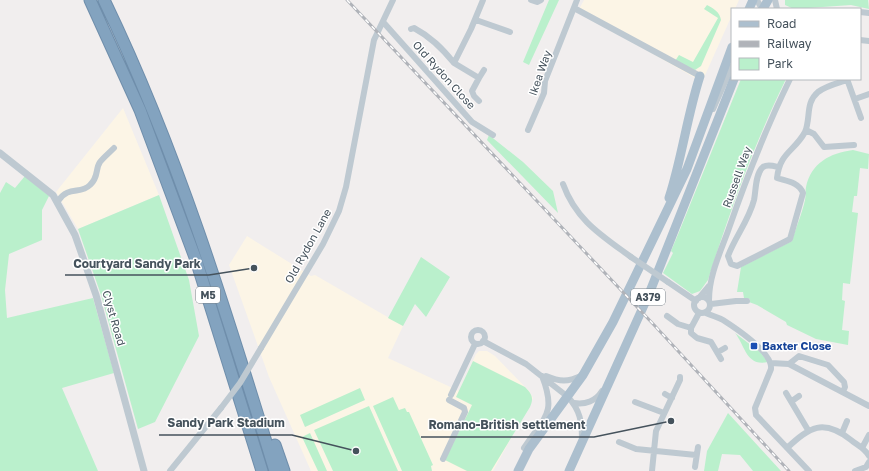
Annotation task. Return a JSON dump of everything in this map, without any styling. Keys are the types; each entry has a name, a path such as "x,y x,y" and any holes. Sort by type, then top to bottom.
{"highway":[{"name":"M5","path":"90,0 148,131 196,260 262,471"},
{"name":"M5","path":"104,0 159,126 206,252 242,361 275,471"},
{"name":"M5","path":"242,361 251,376 284,471"},
{"name":"M5","path":"231,369 242,428 255,471"}],"main road":[{"name":"A379","path":"519,468 529,449 571,400 583,374 613,322 687,169 731,50"},
{"name":"A379","path":"662,222 681,158 687,120 700,76"},
{"name":"A379","path":"569,471 639,317 734,80"}],"street":[{"name":"Old Rydon Lane","path":"170,471 240,383 328,235 339,211 346,187 374,40 384,23 393,0"},
{"path":"454,63 476,20 483,0"},
{"path":"531,0 537,2 541,0"},
{"name":"Ikea Way","path":"528,130 544,92 546,81 577,0"},
{"path":"574,8 700,76"},
{"path":"476,20 510,32"},
{"name":"Old Rydon Close","path":"384,23 472,122 493,135"},
{"path":"411,29 414,28 436,41 443,53 454,63 479,78"},
{"path":"705,122 714,109 731,68"},
{"path":"480,101 475,98 472,91 484,70"},
{"name":"Russell Way","path":"697,299 709,286 765,131 790,80"},
{"path":"778,167 767,166 763,168 760,173 754,200 742,230 728,256 731,264 737,266 786,243 792,237 803,193 801,188 793,183 776,178 778,167 783,157 797,144 806,130 809,106 815,95 822,89 847,80 861,118"},
{"path":"855,99 869,94"},
{"path":"806,130 811,132 825,148 854,145"},
{"path":"58,201 62,195 73,190 84,190 91,185 98,174 99,163 114,148"},
{"name":"Clyst Road","path":"0,153 53,195 58,201 75,234 96,295 144,471"},
{"path":"563,184 567,196 581,218 595,231 668,282 697,299 704,297 722,319 758,346 771,363 771,369 755,408 756,415 809,471"},
{"name":"Russell Way","path":"709,286 710,303"},
{"path":"739,294 739,301"},
{"path":"697,299 694,308 699,313 706,313 722,319"},
{"path":"710,303 747,301"},
{"path":"706,313 710,303"},
{"path":"699,313 690,330 694,336 711,342 721,359"},
{"path":"667,316 682,326 691,328"},
{"path":"483,341 526,364 541,374 571,400 583,404 591,401 600,394 632,323 639,317"},
{"path":"475,344 471,339 471,336 475,331 482,332 484,338 483,341"},
{"path":"475,344 480,344 483,341"},
{"path":"443,459 465,412 464,408 450,397 475,344"},
{"path":"718,352 725,348"},
{"path":"789,364 799,356 825,363 844,382 845,387 843,392"},
{"path":"771,363 789,364 869,406"},
{"path":"541,374 562,382 569,381 583,374"},
{"path":"519,468 521,455 544,419 550,405 549,395 541,374"},
{"path":"652,471 656,431 672,398 680,377"},
{"path":"665,394 672,398"},
{"path":"786,394 792,401 794,410 808,430"},
{"path":"792,401 799,396"},
{"path":"571,400 581,421 582,444"},
{"path":"635,402 664,414"},
{"path":"842,433 847,421"},
{"path":"787,448 808,430 826,426 842,433 862,448 869,456"},
{"path":"862,448 869,436"},
{"path":"626,445 629,438"},
{"path":"619,442 636,449 696,455"},
{"path":"696,467 698,447"},
{"path":"856,471 866,467 869,462"}],"shaded area":[{"path":"584,0 739,0 735,8 731,8 731,17 702,82 578,11"},
{"path":"123,108 159,195 78,229 56,192"},
{"path":"247,236 311,276 315,275 403,326 388,358 459,391 476,354 479,351 487,351 495,356 529,391 533,398 493,471 311,471 269,377 229,265"}],"green space":[{"path":"549,0 559,0 529,65 523,62"},
{"path":"785,0 868,0 869,9 851,5 792,8 785,5"},
{"path":"707,5 718,13 721,20 701,66 695,70 675,61 679,55 693,62 718,18 704,9"},
{"path":"741,80 786,80 763,128 743,178 708,280 700,291 692,294 663,273 673,253 671,251"},
{"path":"489,135 523,162 553,191 558,213 487,140"},
{"path":"853,150 869,154 868,169 860,168 857,196 854,196 852,212 858,213 850,284 843,283 842,300 845,301 842,330 849,331 848,345 816,339 787,325 786,322 749,302 750,299 744,298 743,292 737,292 741,267 792,241 804,205 806,189 812,172 829,157 845,151"},
{"path":"25,176 49,196 42,210 42,240 9,254 5,290 7,318 93,298 114,373 62,388 98,471 0,471 0,193 6,182 15,188"},
{"path":"159,195 189,280 199,336 155,422 138,429 101,295 78,229"},
{"path":"421,257 450,277 426,317 415,304 403,326 388,318"},
{"path":"735,333 760,352 768,362 761,363 751,358 747,354"},
{"path":"473,361 525,387 531,394 532,399 530,407 491,471 467,471 445,460 472,405 456,397"},
{"path":"360,388 365,400 305,427 300,415"},
{"path":"393,397 399,410 405,408 407,412 409,412 433,465 431,466 432,471 402,471 373,406"},
{"path":"369,406 398,471 333,471 314,430"},
{"path":"728,413 781,471 753,471 740,455 722,454 718,471 704,471 707,451"},
{"path":"310,433 327,471 318,471 302,437"}],"railway":[{"path":"347,0 655,326 789,471"}],"place":[{"name":"Courtyard Sandy Park","path":"254,268"},
{"name":"Baxter Close","path":"754,346"},
{"name":"Romano-British settlement","path":"671,421"},
{"name":"Sandy Park Stadium","path":"356,451"}]}
